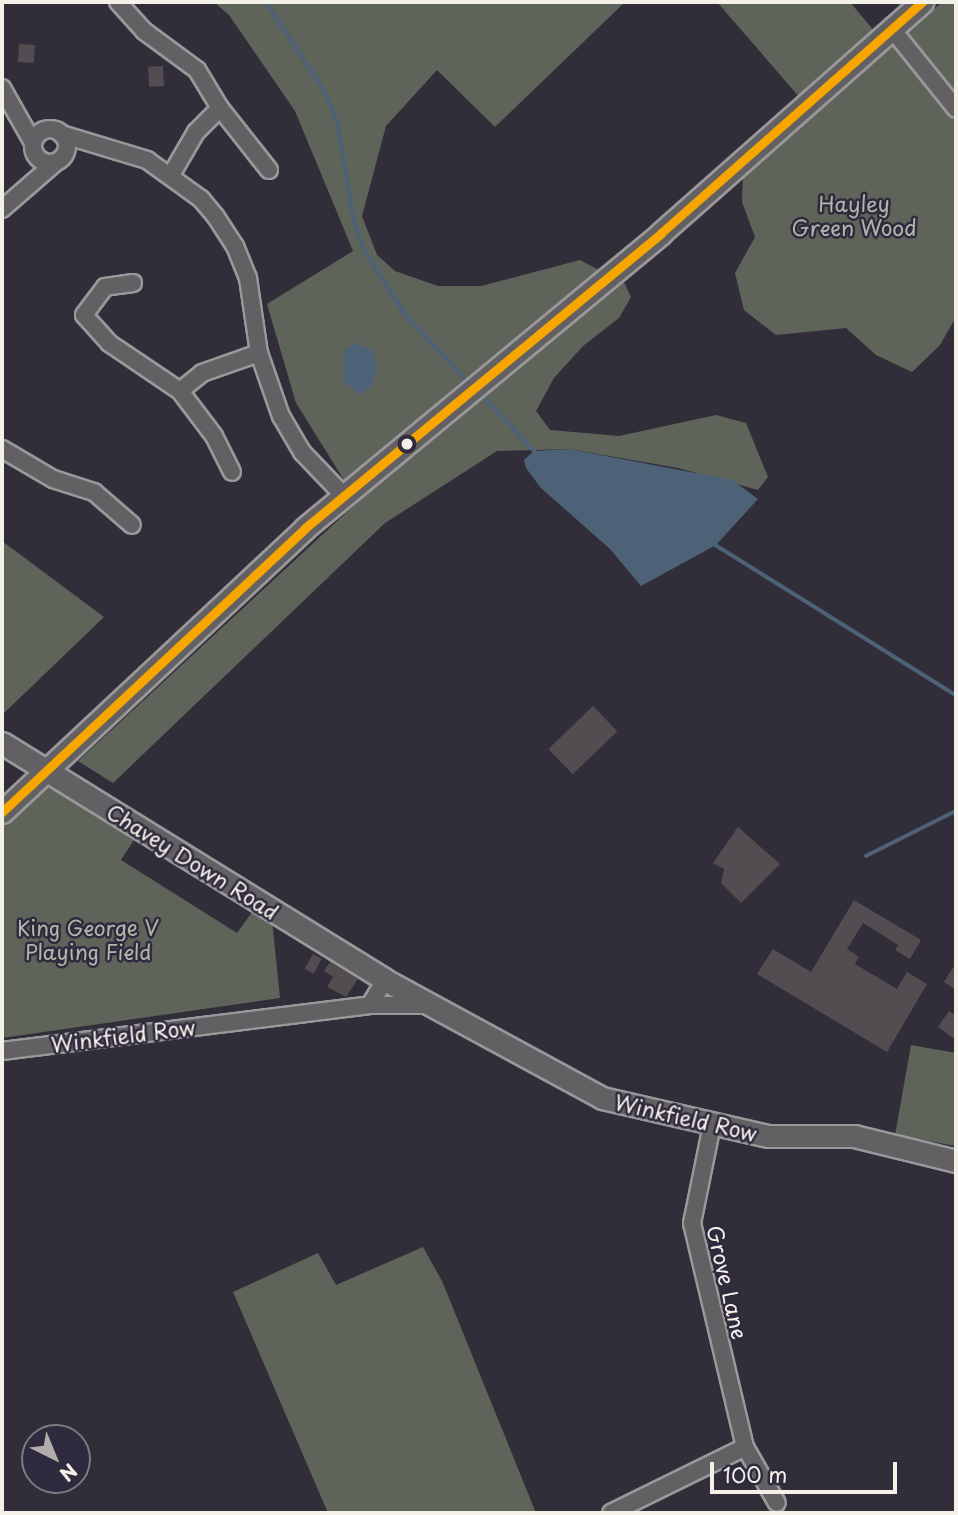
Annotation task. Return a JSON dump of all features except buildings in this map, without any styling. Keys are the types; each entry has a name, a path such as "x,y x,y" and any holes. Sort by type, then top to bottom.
{"main road":[{"path":"2,812 344,496 661,233 922,2"},
{"name":"Chavey Down Road","path":"2,743 385,980"},
{"name":"Winkfield Row","path":"385,980 438,1005 602,1098 768,1136 854,1136 956,1161"}],"street":[{"path":"118,2 144,31 197,70 220,108 269,170"},
{"path":"892,29 956,109"},
{"path":"2,88 14,105 40,160 60,159 104,147"},
{"path":"2,209 24,187 60,159 67,143 14,105"},
{"path":"170,175 196,132 220,108"},
{"path":"32,144 53,132 147,160 201,200 235,246 254,301 259,353 281,416 302,452 344,496"},
{"path":"24,187 34,165 32,144"},
{"path":"133,283 123,281 105,287 84,315 108,343 180,391 214,436 232,472"},
{"path":"180,391 202,373 259,353"},
{"path":"2,449 53,479 94,492 132,525"},
{"path":"370,1005 385,980"},
{"name":"Winkfield Row","path":"2,1051 370,1005 438,1005"},
{"name":"Grove Lane","path":"712,1125 692,1223 744,1447 777,1503"},
{"path":"611,1513 744,1447"}],"green space":[{"path":"214,2 625,2 495,127 437,70 386,126 362,216 377,255 395,271 438,286 481,286 580,260 625,284 631,297 619,318 583,346 554,378 536,411 550,430 619,436 716,415 746,423 768,477 758,490 678,468 569,449 497,451 385,523 113,783 78,761 415,449 401,434 344,480 296,403 267,304 353,251 295,111 229,15"},
{"name":"Hayley Green Wood","path":"717,2 850,2 889,49 942,2 956,2 956,317 940,345 912,372 876,355 846,328 776,335 744,310 735,273 755,237 742,202 743,176 802,122 807,106"},
{"path":"2,541 104,617 2,715"},
{"name":"King George V Playing Field","path":"50,781 138,834 121,860 237,933 255,908 272,920 280,998 2,1038 2,824"},
{"path":"911,1045 956,1053 956,1146 895,1135"},
{"path":"423,1247 442,1281 536,1513 328,1513 233,1292 318,1253 336,1285"}],"water":[{"path":"355,343 373,350 377,369 371,387 361,395 343,381 344,351"},
{"path":"569,449 732,480 758,499 716,545 641,586 610,549 541,488 526,468 524,460 534,451"}],"waterway":[{"path":"266,2 325,91 338,124 355,224 365,251 404,313 469,383"},
{"path":"480,393 537,454"},
{"path":"714,544 956,695"},
{"path":"866,856 956,811"}],"transit line":[{"path":"2,812 305,528 661,233 922,2"}]}
